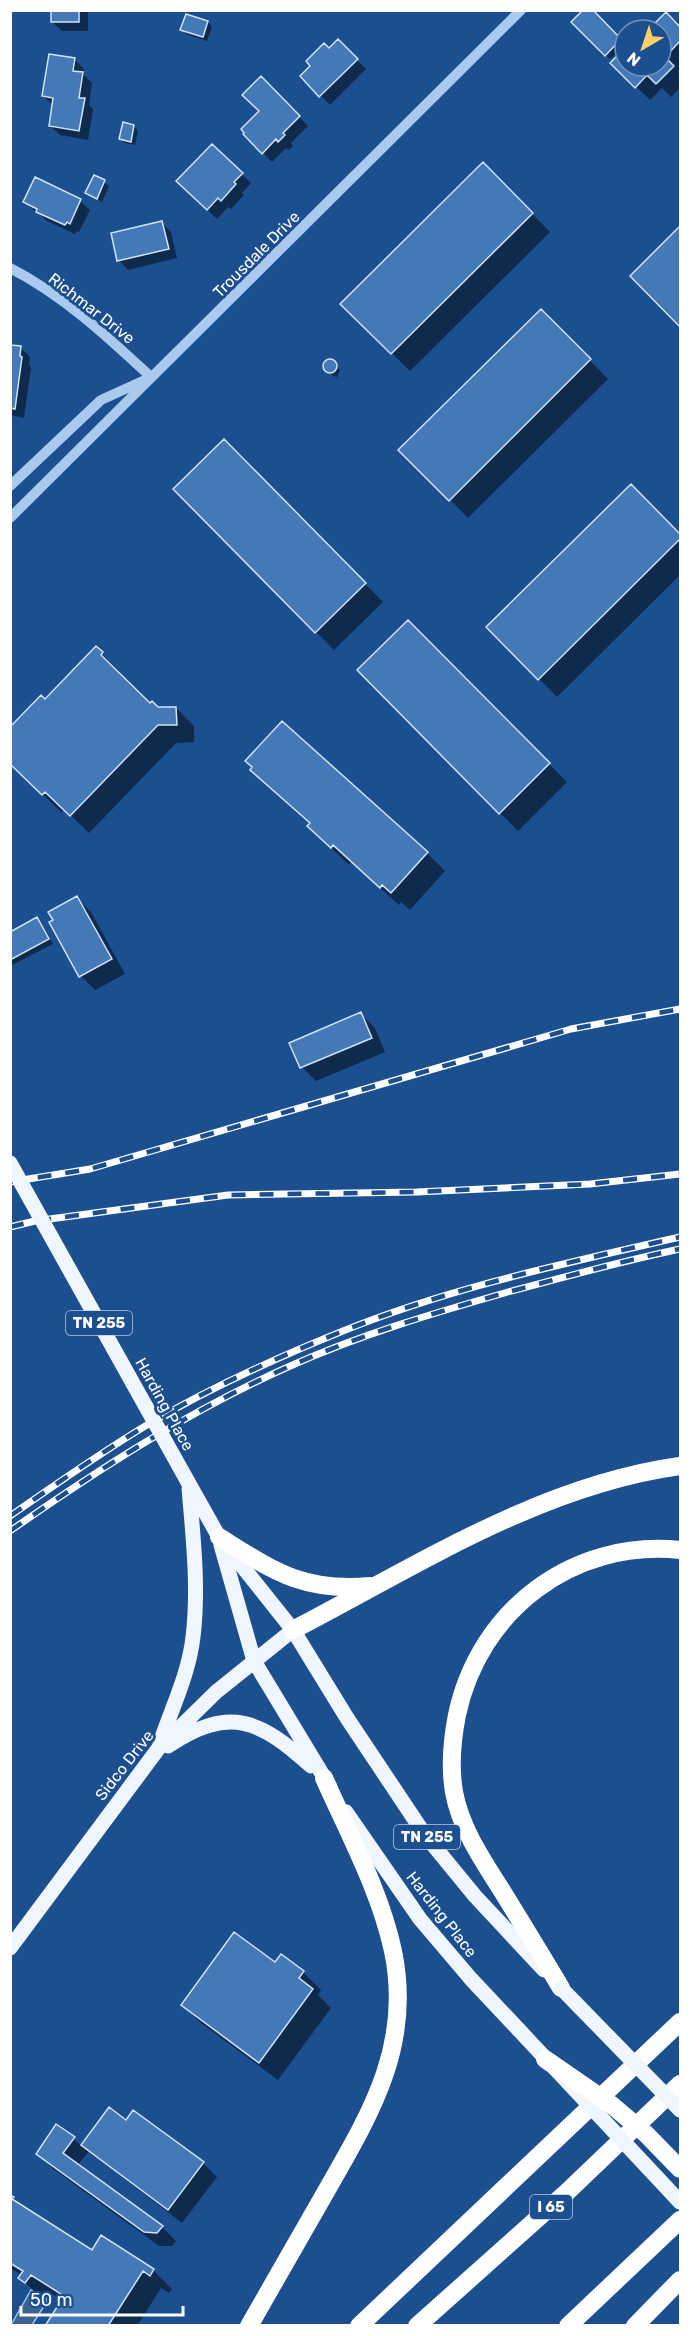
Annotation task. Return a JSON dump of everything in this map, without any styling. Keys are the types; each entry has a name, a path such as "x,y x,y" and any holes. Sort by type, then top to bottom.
{"highway":[{"path":"293,1630 476,1534 538,1507 601,1485 681,1466"},
{"path":"219,1537 269,1568 312,1584 345,1588 378,1585"},
{"path":"561,1988 474,1846 458,1808 454,1792 453,1756 459,1706 465,1684 481,1650 507,1615 539,1587 556,1576 595,1558 641,1550 681,1550"},
{"path":"249,2325 356,2139 382,2086 398,2019 397,1977 386,1923 366,1871 324,1778"},
{"path":"359,2325 681,2022"},
{"path":"545,2059 613,2106 646,2134 681,2169"},
{"name":"I 65","path":"417,2325 566,2193 681,2084"},
{"path":"568,2325 681,2220"},
{"path":"635,2325 681,2280"}],"main road":[{"name":"Harding Place","path":"10,1163 219,1537 293,1630 366,1748 425,1835 475,1896 561,1988 681,2110"},
{"name":"TN 255","path":"153,1754 181,1685 193,1637 194,1546 188,1482"},
{"name":"Harding Place","path":"219,1537 254,1662 324,1778 396,1887 471,1979 681,2202"},
{"name":"Sidco Drive","path":"10,1948 153,1754 216,1692 293,1630"},
{"path":"153,1754 201,1728 214,1724 248,1723 272,1734 289,1746 324,1778"}],"street":[{"name":"Trousdale Drive","path":"10,518 522,10"},
{"name":"Richmar Drive","path":"10,268 49,291 82,316 151,377"},
{"path":"10,486 100,400 151,377"}],"water":[{"path":"31,2290 48,2300 32,2325 11,2325"}],"building":[{"path":"51,10 79,10 79,22 51,22"},
{"path":"583,10 593,10 613,31 613,48 605,56 571,22"},
{"path":"666,12 672,18 660,18"},
{"path":"186,14 208,21 203,37 180,30"},
{"path":"673,20 680,27 680,41 673,48"},
{"path":"338,39 358,59 319,97 300,76 310,66 306,61 324,43 329,48"},
{"path":"49,54 75,58 73,71 83,72 79,98 85,98 79,131 49,126 53,98 42,96"},
{"path":"261,76 300,116 283,133 285,135 278,142 276,139 262,154 241,129 259,111 242,95"},
{"path":"625,78 644,78 635,88"},
{"path":"650,78 662,78 656,84"},
{"path":"123,122 134,125 131,142 119,139"},
{"path":"212,144 243,173 221,201 218,198 207,210 176,181"},
{"path":"483,162 533,213 391,354 340,304"},
{"path":"94,175 105,180 97,199 85,193"},
{"path":"35,177 81,199 70,224 67,222 65,225 36,212 37,209 23,202"},
{"path":"162,221 169,249 117,261 111,233"},
{"path":"680,226 680,327 630,276"},
{"path":"541,309 591,359 449,501 398,450"},
{"path":"10,345 21,346 20,356 22,357 15,409 10,408"},
{"path":"330,359 335,361 337,366 335,371 330,373 325,371 323,366 325,361"},
{"path":"224,439 366,583 315,633 173,489"},
{"path":"631,484 680,534 680,539 538,680 486,627"},
{"path":"408,620 550,763 499,814 357,670"},
{"path":"96,646 103,652 101,655 150,703 152,701 158,707 176,707 177,725 158,725 70,816 45,792 42,795 10,764 10,727 41,695 45,699"},
{"path":"282,721 428,852 391,893 382,885 380,888 333,845 331,848 307,826 310,823 250,770 252,767 245,761"},
{"path":"77,896 112,959 79,977 49,922 53,920 48,912"},
{"path":"37,917 49,939 10,960 10,932"},
{"path":"361,1012 372,1038 300,1068 289,1043"},
{"path":"234,1932 275,1962 281,1954 304,1971 299,1978 313,1989 259,2063 181,2005"},
{"path":"109,2107 126,2120 133,2110 204,2162 168,2210 81,2145"},
{"path":"56,2124 75,2137 63,2153 163,2226 157,2233 144,2232 36,2154"},
{"path":"10,2195 14,2197 12,2199 92,2250 101,2235 154,2269 150,2276 143,2271 108,2326 45,2326 64,2296 31,2275 25,2283 18,2278 23,2271 10,2263"}],"railway":[{"path":"10,1182 90,1169 571,1029 680,1009"},
{"path":"10,1227 35,1221 228,1195 417,1192 590,1184 680,1174"},
{"path":"10,1516 78,1469 170,1411 243,1374 318,1341 426,1301 552,1267 680,1237"},
{"path":"10,1531 145,1442 215,1402 315,1355 397,1325 480,1300 594,1269 680,1249"}]}
